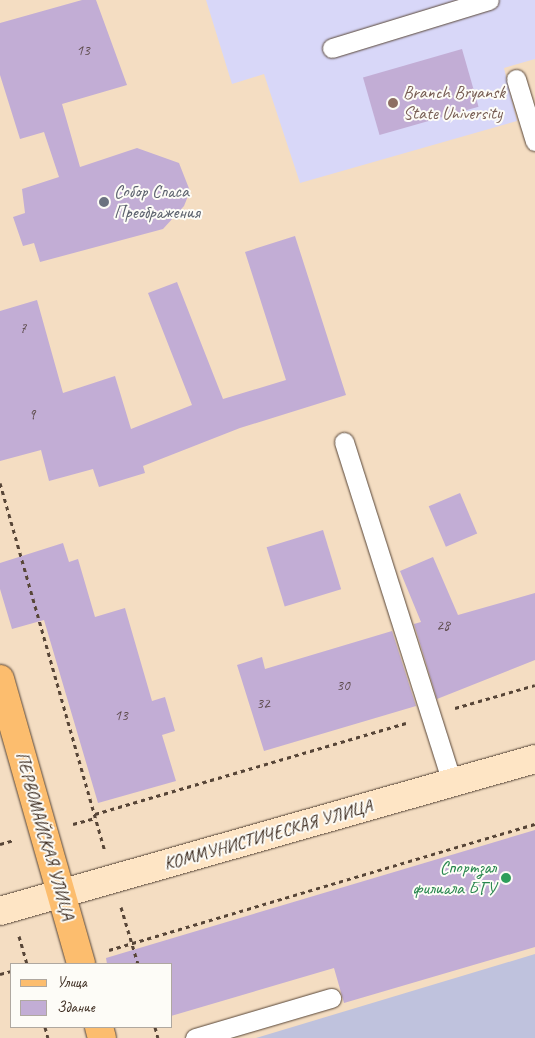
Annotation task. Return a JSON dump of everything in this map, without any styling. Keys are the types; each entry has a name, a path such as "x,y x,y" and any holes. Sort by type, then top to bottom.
{"main road":[{"name":"ПЕРВОМАЙСКАЯ УЛИЦА","path":"0,679 81,963"},
{"name":"КОММУНИСТИЧЕСКАЯ УЛИЦА","path":"0,911 535,759"}],"lane":[{"path":"332,48 489,0"},
{"path":"516,79 535,141"},
{"path":"344,442 452,783"},
{"path":"195,1038 331,998"}],"path":[{"path":"0,483 95,814 535,685"},
{"path":"138,963 132,943 535,824"}],"shaded area":[{"name":"Branch Bryansk State University","path":"206,0 535,0 535,59 504,68 517,121 300,183 264,74 232,84"},
{"path":"535,954 535,1038 256,1038"}],"building":[{"path":"82,0 96,0 127,85 62,104 80,167 137,148 179,163 190,191 184,206 163,229 40,262 34,243 23,246 13,217 25,213 22,189 59,177 44,132 20,139 0,75 0,23"},
{"path":"462,49 479,107 380,135 363,77"},
{"path":"295,236 346,395 240,428 143,466 145,473 99,487 93,469 49,481 41,450 0,461 0,311 37,300 63,393 115,376 131,429 192,405 148,293 177,282 223,399 286,380 245,252"},
{"path":"460,493 477,534 446,547 429,506"},
{"path":"323,530 341,589 285,607 267,547"},
{"path":"63,543 69,562 78,559 95,617 125,608 152,701 165,697 175,731 162,735 176,781 98,803 44,620 12,629 0,589 0,563"},
{"path":"433,557 458,615 535,593 535,660 437,699 414,624 421,622 400,571"},
{"path":"392,631 416,706 264,751 237,665 262,657 265,669"},
{"path":"535,830 535,947 344,1003 334,968 172,1016 172,963 107,963 106,958"}],"place":[{"name":"Branch Bryansk State University","path":"393,103"},
{"name":"Собор Спаса Преображения","path":"104,202"},
{"name":"Спортзал филиала БГУ","path":"506,878"}]}
